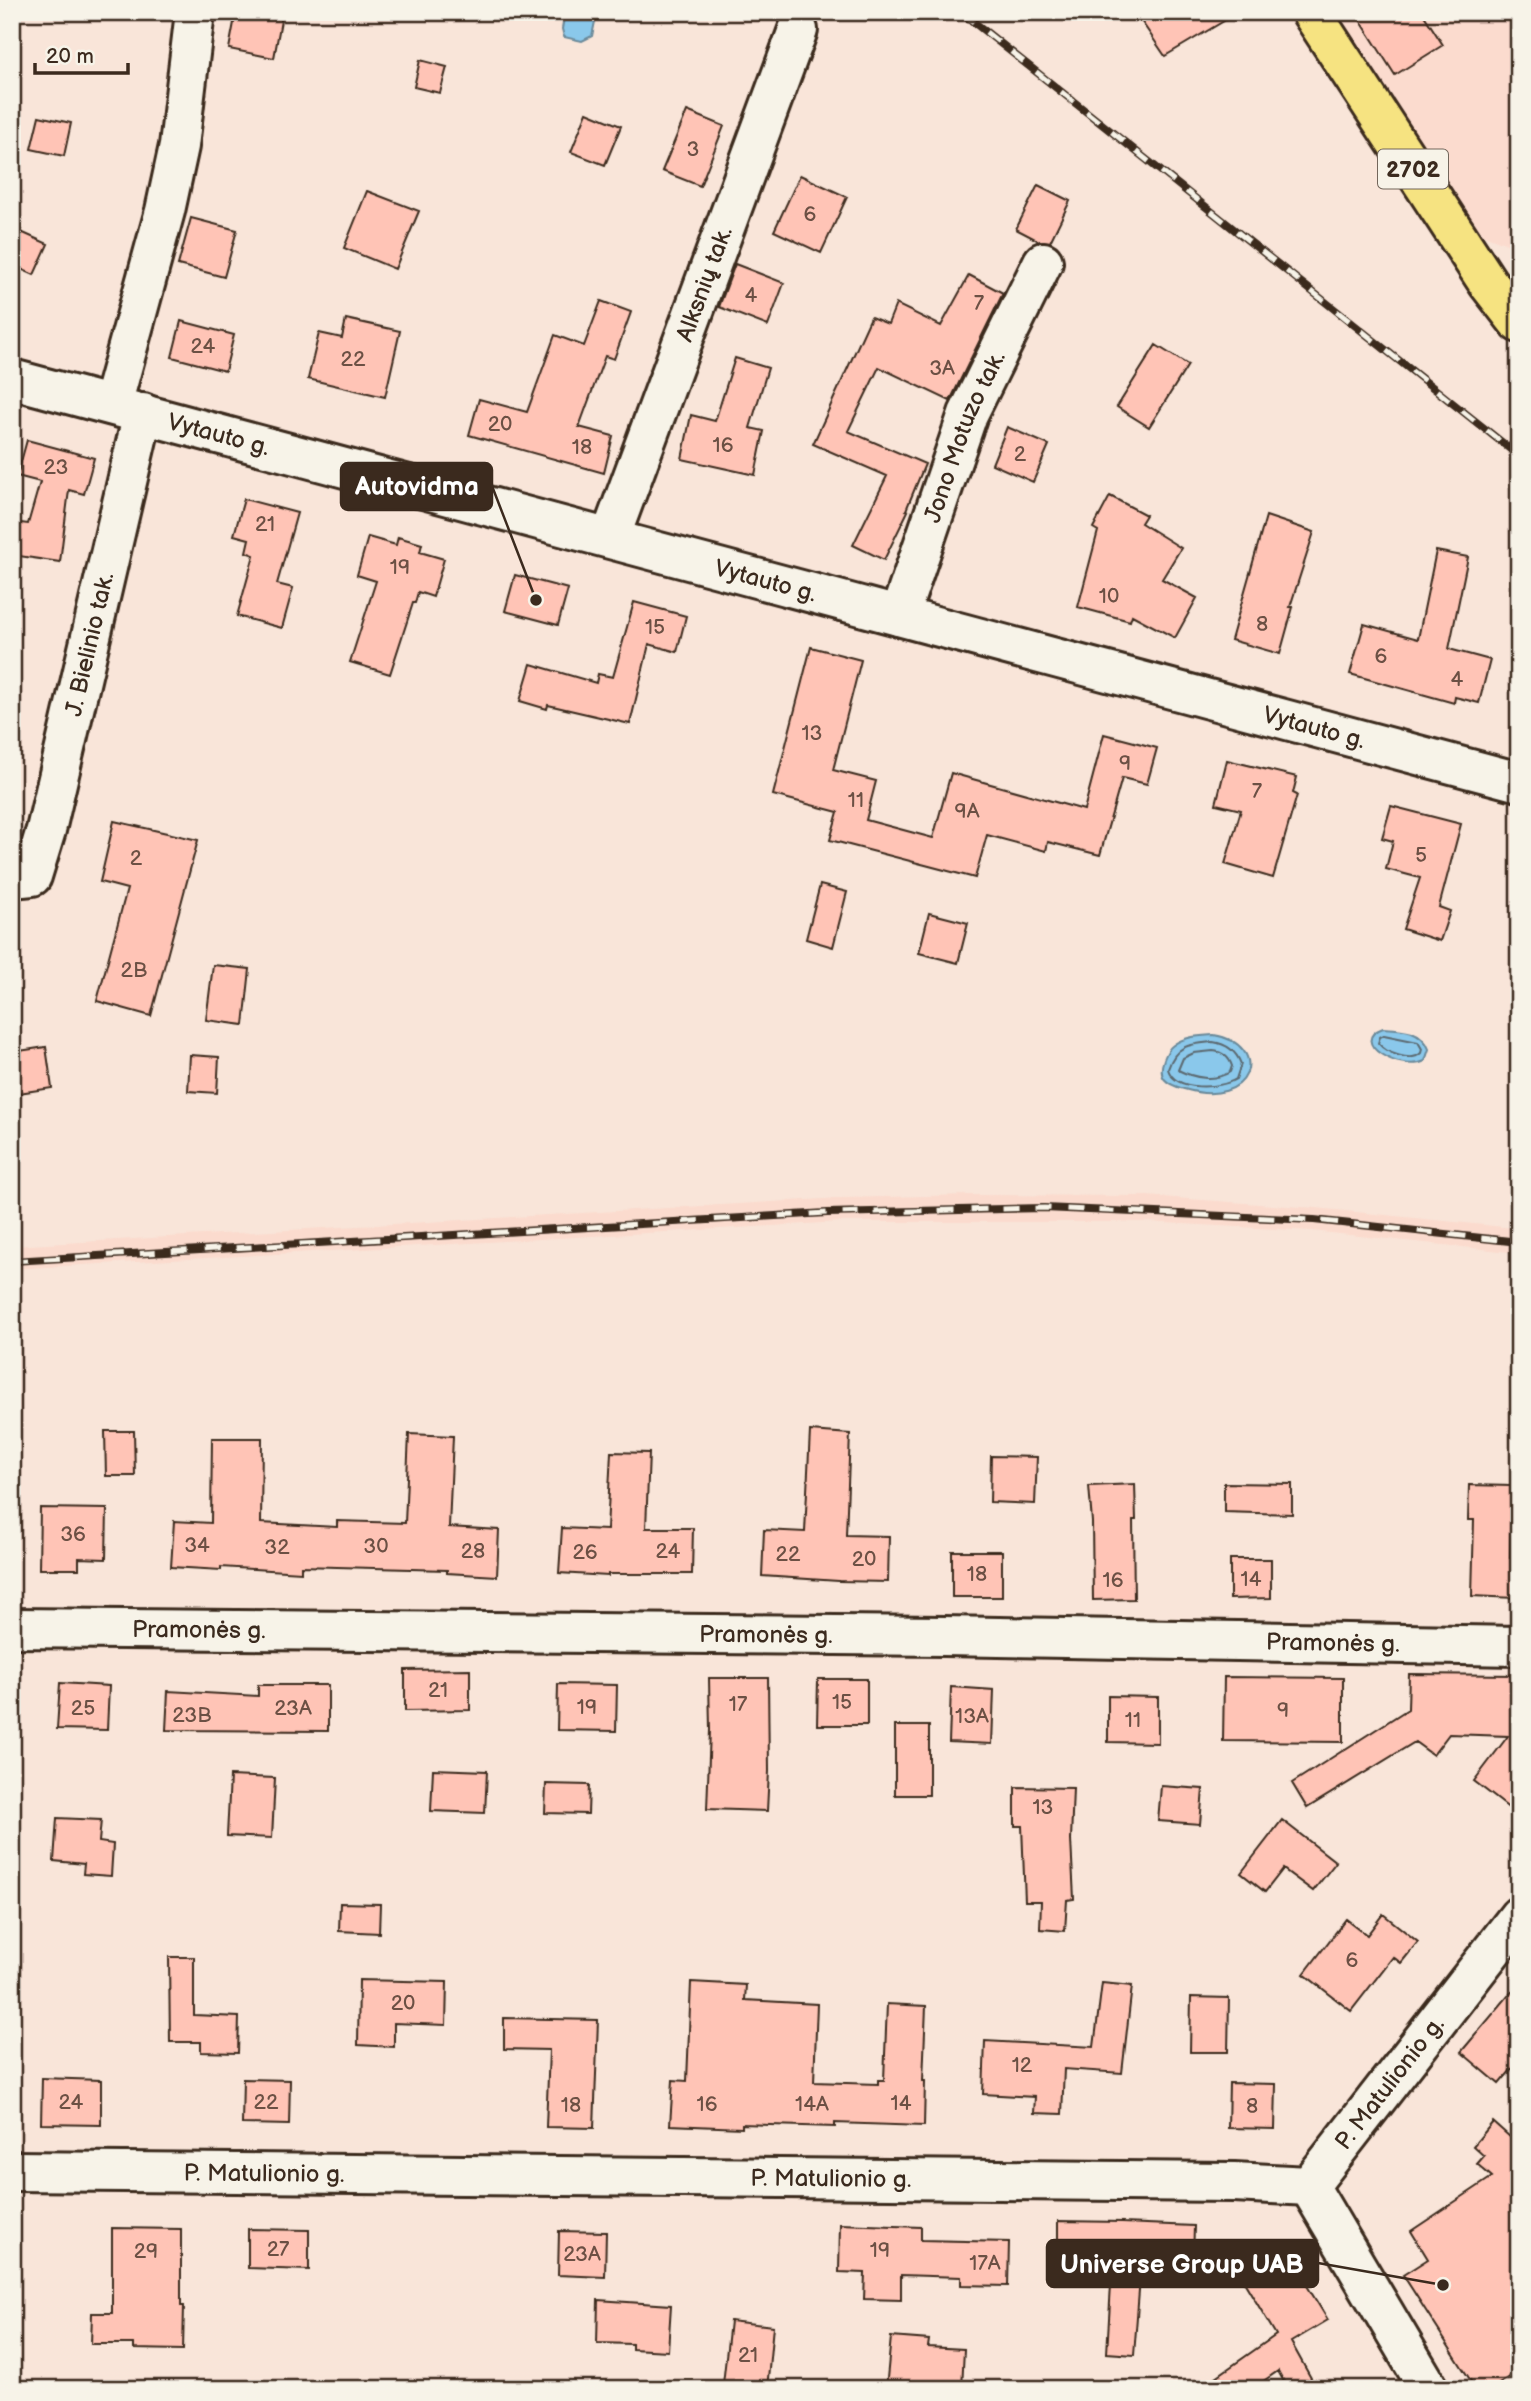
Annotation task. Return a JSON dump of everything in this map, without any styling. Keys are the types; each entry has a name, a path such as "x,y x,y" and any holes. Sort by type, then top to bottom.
{"main road":[{"name":"2702","path":"1311,12 1481,272 1519,323"}],"street":[{"name":"J. Bielinio tak.","path":"22,877 49,817 179,146 195,12"},
{"name":"Alksnių tak.","path":"610,538 798,30"},
{"name":"Jono Motuzo tak.","path":"899,616 968,414 1043,262"},
{"name":"Vytauto g.","path":"12,379 1519,782"},
{"name":"Pramonės g.","path":"12,1628 916,1636 1519,1646"},
{"name":"P. Matulionio g.","path":"12,2171 1206,2182 1310,2186 1519,1916"},
{"path":"1310,2186 1429,2389"}],"shaded area":[{"path":"1330,12 1519,12 1519,243 1512,246 1484,235 1459,207"},
{"path":"970,1195 1147,1196 1316,1208 1514,1228 1519,1229 1519,1253 1312,1231 1145,1222 841,1222 12,1269 12,1246 841,1198"}],"water":[{"path":"565,12 597,12 592,36 582,41 564,37 562,29"},
{"path":"1383,1028 1410,1031 1421,1037 1429,1049 1425,1061 1403,1063 1381,1054 1371,1041 1373,1034"},
{"path":"1214,1035 1232,1041 1243,1051 1248,1062 1247,1074 1239,1084 1226,1091 1207,1093 1178,1087 1165,1079 1162,1066 1171,1047 1187,1038"}],"building":[{"path":"236,12 276,12 276,15 282,15 274,58 229,49"},
{"path":"1135,12 1239,12 1165,56"},
{"path":"1355,12 1422,12 1443,45 1395,75"},
{"path":"420,60 447,67 440,93 414,87"},
{"path":"687,111 724,126 700,186 662,171"},
{"path":"587,112 621,126 605,165 571,152"},
{"path":"39,116 71,123 64,156 31,149"},
{"path":"800,175 847,197 821,253 774,231"},
{"path":"1038,185 1070,201 1050,242 1039,241 1016,229"},
{"path":"367,191 419,211 395,269 344,248"},
{"path":"191,218 237,230 224,277 178,265"},
{"path":"12,228 48,244 34,275 12,265"},
{"path":"735,264 784,283 768,326 719,307"},
{"path":"969,275 1003,293 950,401 879,367 848,431 925,464 906,510 908,511 884,560 853,545 887,476 813,444 871,317 888,324 896,304 941,326"},
{"path":"601,301 631,312 614,359 605,356 579,427 613,436 604,473 469,435 479,399 527,412 555,335 584,346"},
{"path":"346,319 400,331 385,397 308,379 319,333 342,338"},
{"path":"181,321 234,335 225,371 172,357"},
{"path":"1156,345 1188,365 1149,427 1117,407"},
{"path":"735,358 768,368 750,428 764,431 755,475 682,459 691,415 715,421"},
{"path":"1007,427 1049,445 1033,482 992,464"},
{"path":"27,440 94,458 84,494 69,490 60,562 12,555 12,522 28,524 40,482 17,476"},
{"path":"1110,496 1146,515 1141,523 1181,548 1162,579 1197,598 1175,638 1132,615 1130,621 1078,607 1098,531 1093,528"},
{"path":"244,499 297,513 277,584 293,588 282,628 237,616 254,555 246,552 249,539 234,535"},
{"path":"1266,516 1314,532 1290,607 1293,607 1280,654 1231,640"},
{"path":"368,537 396,545 398,537 422,544 420,552 444,559 433,597 418,592 390,674 350,662 376,581 357,575"},
{"path":"1436,551 1468,557 1449,649 1490,660 1479,703 1455,697 1454,703 1350,674 1364,624 1418,639"},
{"path":"515,575 568,589 558,625 505,611"},
{"path":"634,602 686,616 677,652 649,644 630,724 548,705 547,709 520,701 531,664 596,683 598,674 613,677"},
{"path":"811,647 861,660 833,770 876,781 866,820 933,838 951,773 1084,810 1104,734 1157,748 1147,784 1122,778 1100,855 1048,842 1046,851 987,835 975,878 830,840 838,812 773,795"},
{"path":"1227,760 1297,777 1293,793 1297,795 1273,878 1225,864 1241,810 1216,804"},
{"path":"1391,806 1461,824 1439,907 1450,911 1440,941 1403,929 1420,878 1386,869 1393,841 1382,838"},
{"path":"114,821 198,840 151,1016 97,1001 127,889 100,882"},
{"path":"820,885 847,892 833,947 806,939"},
{"path":"929,913 968,923 958,963 919,953"},
{"path":"213,965 250,969 244,1025 206,1020"},
{"path":"46,1047 52,1088 12,1094 12,1052"},
{"path":"190,1055 219,1057 217,1093 188,1091"},
{"path":"105,1431 134,1431 135,1476 106,1476"},
{"path":"810,1431 850,1434 846,1535 889,1536 888,1582 762,1576 764,1530 805,1532"},
{"path":"409,1434 453,1436 449,1527 499,1530 497,1576 447,1573 447,1570 301,1566 301,1572 171,1567 174,1521 211,1523 212,1438 262,1438 261,1523 337,1527 337,1521 405,1523"},
{"path":"611,1452 649,1453 646,1528 693,1528 692,1574 608,1576 559,1573 562,1528 607,1530"},
{"path":"991,1456 1037,1457 1035,1504 990,1502"},
{"path":"1224,1483 1292,1484 1292,1514 1224,1512"},
{"path":"1135,1484 1134,1599 1093,1600 1089,1486"},
{"path":"1469,1485 1512,1486 1510,1558 1517,1558 1515,1598 1472,1596 1474,1520 1468,1520"},
{"path":"40,1508 107,1509 106,1559 79,1558 79,1569 39,1569"},
{"path":"952,1551 1002,1551 1002,1597 952,1597"},
{"path":"1230,1559 1271,1559 1271,1598 1230,1599"},
{"path":"470,1669 470,1710 405,1711 405,1670"},
{"path":"1409,1674 1519,1675 1519,1816 1474,1781 1508,1736 1449,1734 1433,1755 1415,1742 1307,1808 1292,1783 1408,1709"},
{"path":"1224,1677 1343,1678 1343,1742 1223,1741"},
{"path":"709,1678 768,1678 767,1811 707,1809"},
{"path":"818,1679 867,1679 867,1725 817,1725"},
{"path":"60,1683 109,1686 107,1730 57,1729"},
{"path":"558,1684 617,1685 616,1731 557,1730"},
{"path":"258,1685 328,1685 328,1731 166,1730 168,1691 258,1696"},
{"path":"951,1687 994,1690 992,1744 949,1742"},
{"path":"1108,1696 1158,1697 1158,1743 1108,1742"},
{"path":"895,1726 929,1726 929,1795 895,1795"},
{"path":"433,1769 487,1771 485,1813 431,1811"},
{"path":"230,1776 275,1778 272,1838 227,1836"},
{"path":"546,1784 589,1785 588,1814 545,1813"},
{"path":"1161,1786 1203,1789 1200,1824 1158,1821"},
{"path":"1015,1787 1073,1788 1071,1840 1074,1899 1067,1900 1065,1931 1040,1929 1041,1901 1025,1901 1022,1826 1015,1826"},
{"path":"57,1818 101,1820 99,1842 113,1844 111,1876 83,1874 84,1864 54,1861"},
{"path":"1282,1820 1336,1862 1313,1891 1283,1869 1265,1892 1241,1873"},
{"path":"340,1903 380,1904 379,1933 339,1931"},
{"path":"1383,1914 1418,1942 1401,1963 1393,1957 1351,2011 1304,1974 1346,1919 1367,1935"},
{"path":"169,1957 194,1957 194,2015 239,2017 238,2053 201,2052 201,2042 170,2042"},
{"path":"359,1980 447,1982 446,2025 394,2023 394,2047 358,2045"},
{"path":"691,1982 746,1985 745,2000 817,2004 814,2082 878,2084 878,2080 884,2080 887,2004 926,2006 924,2126 742,2124 742,2128 670,2125 673,2080 687,2081"},
{"path":"1102,1983 1132,1986 1122,2073 1064,2069 1062,2114 1034,2113 1035,2097 983,2094 985,2041 1094,2047"},
{"path":"1519,1983 1519,2061 1499,2084 1461,2052"},
{"path":"1191,1997 1229,1998 1228,2052 1190,2052"},
{"path":"504,2018 598,2020 594,2128 546,2127 549,2050 504,2049"},
{"path":"42,2078 101,2080 101,2125 41,2124"},
{"path":"243,2079 290,2080 289,2125 242,2124"},
{"path":"1229,2083 1276,2084 1275,2129 1228,2128"},
{"path":"1493,2122 1519,2145 1519,2371 1491,2389 1476,2389 1403,2275 1428,2259 1411,2231 1492,2177 1477,2164 1484,2156 1473,2146"},
{"path":"1058,2221 1194,2226 1193,2260 1186,2260 1185,2280 1140,2278 1134,2355 1107,2353 1112,2268 1058,2267"},
{"path":"840,2224 921,2227 921,2240 1009,2242 1008,2286 961,2285 961,2277 901,2275 901,2300 864,2299 865,2273 839,2272"},
{"path":"112,2228 181,2229 183,2350 134,2349 134,2344 91,2344 92,2313 112,2313"},
{"path":"248,2229 309,2230 309,2270 248,2268"},
{"path":"559,2231 606,2232 605,2277 558,2275"},
{"path":"1287,2253 1328,2320 1291,2342 1317,2389 1288,2389 1278,2371 1252,2389 1199,2389 1276,2335 1243,2280"},
{"path":"598,2300 671,2305 668,2351 632,2349 632,2344 597,2343"},
{"path":"730,2321 773,2326 767,2389 723,2384"},
{"path":"891,2337 929,2340 928,2347 964,2349 962,2389 886,2389"}],"railway":[{"path":"961,12 1519,456"},
{"path":"12,1261 827,1213 1044,1208 1314,1220 1519,1242"}],"place":[{"name":"Autovidma","path":"536,600"},
{"name":"Universe Group UAB","path":"1443,2285"}]}
